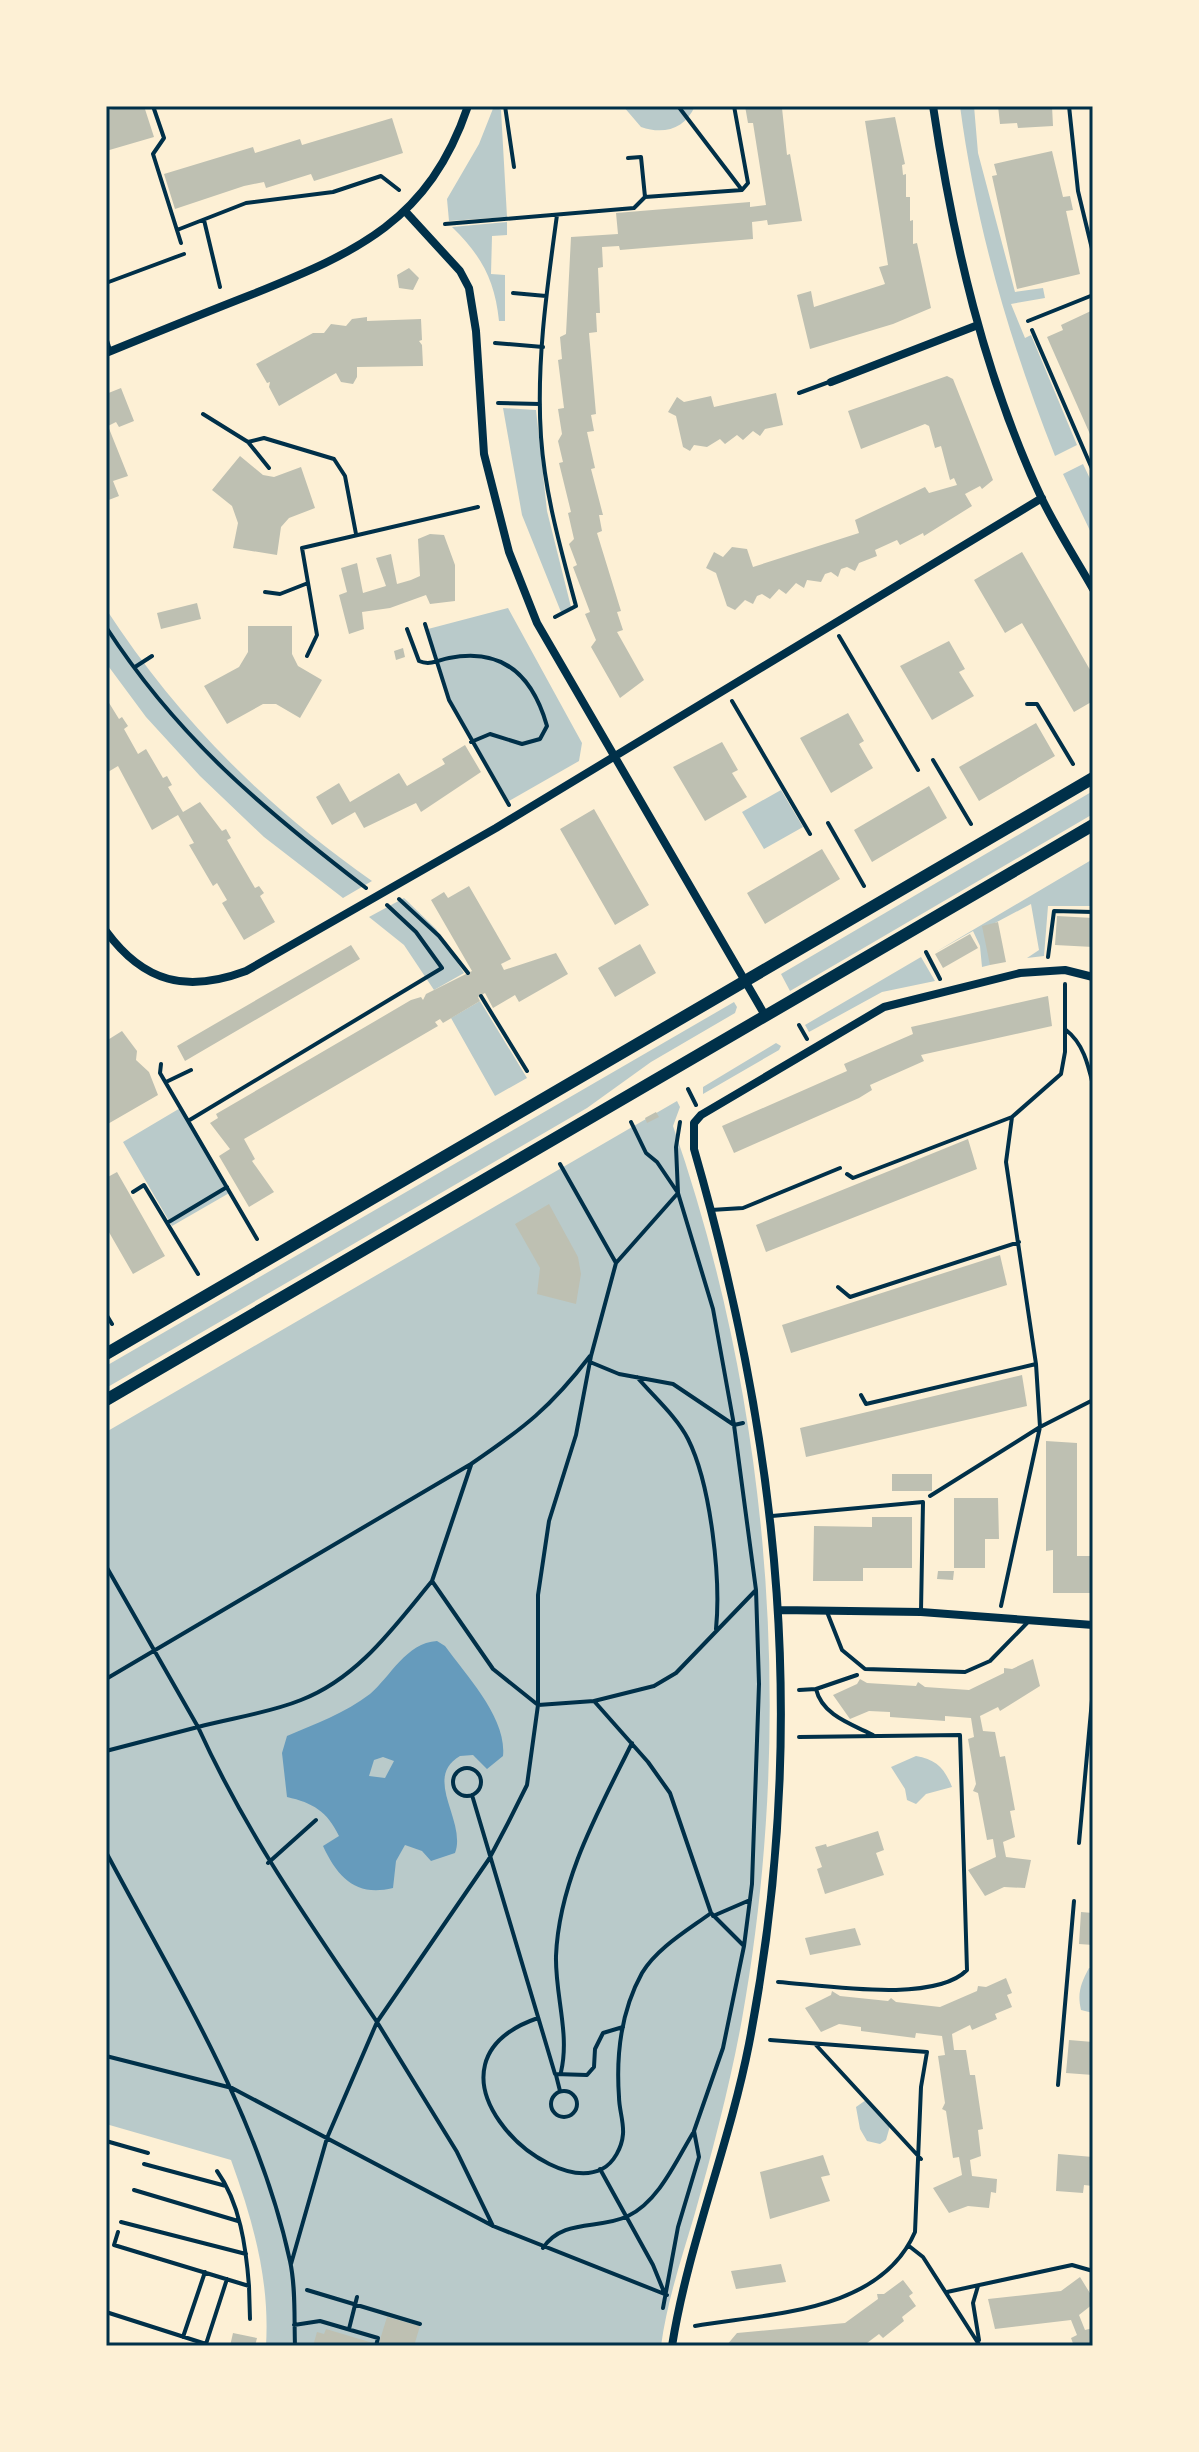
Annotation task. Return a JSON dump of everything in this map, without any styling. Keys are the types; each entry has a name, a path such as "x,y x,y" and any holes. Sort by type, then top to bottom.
{"main road":[{"path":"106,1354 1093,778"},
{"path":"106,1400 1093,825"}],"street":[{"path":"108,352 326,264 382,232 405,211 443,160 468,106"},
{"path":"933,106 948,197 978,325 1042,498 1093,589"},
{"path":"405,211 442,248 469,288 475,315 484,454 509,552 537,623 766,1017"},
{"path":"831,382 978,325"},
{"path":"106,931 123,952 152,973 195,983 220,981 285,949 616,756 1042,498"},
{"path":"672,2346 681,2299 734,2115 764,1950 775,1864 781,1759 779,1610 772,1516 758,1420 735,1304 691,1135 694,1123 701,1115 884,1007 1020,973 1065,970 1093,977"},
{"path":"779,1610 921,1612 1093,1625"}],"lane":[{"path":"505,106 514,167"},
{"path":"1069,106 1078,191 1093,253"},
{"path":"106,283 184,254"},
{"path":"1028,321 1093,295"},
{"path":"106,337 108,352"},
{"path":"799,393 831,382"},
{"path":"711,1210 743,1208 840,1168"},
{"path":"772,1516 923,1502 921,1612"},
{"path":"826,1610 842,1650 865,1669 965,1672 990,1661 1031,1619"},
{"path":"1079,1843 1093,1689"}],"path":[{"path":"153,106 164,138 153,154 184,254"},
{"path":"678,106 742,190"},
{"path":"445,224 634,208 645,197 742,190 748,183 734,106"},
{"path":"628,158 641,157 645,197"},
{"path":"177,230 246,203 333,192 381,176 399,190"},
{"path":"555,617 576,606 551,512 540,404 546,296 557,215"},
{"path":"203,219 220,287"},
{"path":"513,293 546,296"},
{"path":"1028,321 1093,471"},
{"path":"495,343 543,347"},
{"path":"498,403 540,404"},
{"path":"203,414 248,442 269,468"},
{"path":"248,442 264,438 334,459 345,476 356,535"},
{"path":"307,656 317,635 302,548 478,507"},
{"path":"265,592 280,594 308,583"},
{"path":"425,624 449,700 509,805"},
{"path":"106,627 206,755 273,816 366,888"},
{"path":"407,629 419,661 426,665 469,655 504,663 530,684 547,726 544,734 531,744 490,734 471,742"},
{"path":"839,636 918,770"},
{"path":"135,667 152,656"},
{"path":"732,701 810,834"},
{"path":"1027,704 1037,704 1073,764"},
{"path":"933,760 971,824"},
{"path":"828,823 864,886"},
{"path":"398,898 439,936 468,973"},
{"path":"188,1121 442,968 416,932 387,905"},
{"path":"1048,959 1054,911 1093,912"},
{"path":"926,952 940,980"},
{"path":"840,1168 853,1178 1012,1117 1061,1074 1066,1030 1065,970"},
{"path":"481,996 527,1071"},
{"path":"1066,1030 1074,1036 1087,1060 1093,1085"},
{"path":"161,1064 166,1082 257,1239"},
{"path":"166,1082 191,1070"},
{"path":"543,2248 559,2231 628,2216 649,2201 694,2131 723,2048 750,1900 759,1684 756,1590 734,1425 713,1309 678,1193 677,1131 687,1110 696,1105 688,1089"},
{"path":"999,1616 1040,1427 1036,1364 1006,1162 1012,1117"},
{"path":"631,1122 646,1153 657,1162 678,1193"},
{"path":"560,1164 616,1263"},
{"path":"133,1192 144,1185 198,1274"},
{"path":"167,1223 227,1187"},
{"path":"291,2264 327,2138 377,2022 489,1859 527,1785 538,1705 538,1595 549,1521 576,1435 591,1356 616,1263 678,1193"},
{"path":"838,1287 850,1297 1019,1242"},
{"path":"106,1314 112,1324"},
{"path":"106,1679 471,1464 523,1429 555,1401 591,1356"},
{"path":"590,1362 637,1377 673,1384 693,1394 734,1425 758,1420"},
{"path":"861,1395 866,1404 1036,1364"},
{"path":"637,1377 688,1438 712,1534 719,1595 716,1629"},
{"path":"923,1502 1040,1427 1093,1400"},
{"path":"106,1751 301,1700 347,1675 371,1653 432,1581 471,1464"},
{"path":"106,1566 156,1650 198,1727 231,1799 268,1863 377,2022 457,2152 493,2226"},
{"path":"432,1581 493,1669 538,1705 594,1701 654,1686 676,1673 756,1590"},
{"path":"756,1590 768,1592"},
{"path":"799,1690 816,1689 865,1669"},
{"path":"816,1689 818,1699 836,1716 875,1736"},
{"path":"594,1701 632,1743 670,1793 712,1914 744,1946 764,1950"},
{"path":"778,1982 893,1990 945,1984 967,1970 960,1735 799,1737"},
{"path":"558,2073 565,2055 556,1957 559,1922 574,1867 632,1743"},
{"path":"461,1770 475,1771 480,1776 481,1783 472,1795 459,1794 455,1788 456,1774 461,1770"},
{"path":"472,1795 538,2018 558,2073 560,2091"},
{"path":"268,1863 316,1820"},
{"path":"106,1852 232,2088 267,2178 291,2264 295,2346"},
{"path":"538,2018 518,2024 490,2053 481,2073 488,2102 507,2130 548,2163 569,2173 600,2169 617,2154 623,2135 618,2058 623,2027 643,1971 668,1946 712,1914 750,1900"},
{"path":"1058,2085 1074,1901"},
{"path":"558,2073 587,2075 594,2067 595,2049 603,2033 623,2027"},
{"path":"695,2326 835,2302 868,2286 909,2246 915,2232 921,2159 921,2087 927,2052 770,2040"},
{"path":"814,2044 921,2159"},
{"path":"106,2056 232,2088 493,2226 543,2248 681,2299"},
{"path":"560,2091 568,2092 576,2099 576,2110 568,2117 557,2115 551,2106 553,2096 560,2091"},
{"path":"665,2295 678,2227 699,2157 694,2131"},
{"path":"106,2141 148,2153"},
{"path":"144,2164 228,2187"},
{"path":"600,2169 628,2216 665,2295"},
{"path":"217,2171 228,2187 246,2254 250,2319"},
{"path":"134,2190 238,2221"},
{"path":"121,2222 246,2254"},
{"path":"118,2232 114,2245 249,2286"},
{"path":"909,2246 923,2257 981,2346"},
{"path":"947,2292 1072,2265 1093,2271"},
{"path":"183,2337 205,2272"},
{"path":"106,2312 206,2344 228,2278"},
{"path":"978,2285 973,2303 981,2346"},
{"path":"307,2290 420,2324"},
{"path":"349,2329 357,2297"},
{"path":"294,2325 320,2321 378,2338 376,2346"}],"shaded area":[{"path":"494,106 501,110 507,217 449,221 447,199 479,144"},
{"path":"623,106 695,106 680,125 658,130 641,127"},
{"path":"960,106 974,106 978,153 1015,292 1043,288 1045,298 1011,304 1025,338 1031,335 1077,445 1055,456 1009,328 985,240"},
{"path":"507,222 507,235 492,236 491,274 505,275 505,321 499,321 494,293 485,269 452,227"},
{"path":"503,408 536,410 547,511 571,607 561,612 522,515"},
{"path":"1083,464 1093,485 1093,537 1063,474"},
{"path":"508,608 582,743 579,761 509,801 450,699 428,629"},
{"path":"106,609 162,687 226,758 295,822 372,881 343,898 264,837 200,776 146,717 106,663"},
{"path":"781,790 803,827 764,849 742,812"},
{"path":"1093,791 1093,814 790,991 781,974"},
{"path":"1093,859 1093,906 1048,906 1044,956 1027,958 1039,950 1031,904 995,923 990,965 982,967 980,946 973,931 934,953"},
{"path":"404,898 436,929 464,973 434,990 404,945 369,917"},
{"path":"921,957 935,981 882,992 809,1032 805,1025"},
{"path":"480,1001 527,1078 495,1096 451,1018"},
{"path":"734,1002 737,1007 735,1013 651,1062 587,1108 106,1388 106,1366"},
{"path":"776,1043 781,1046 779,1050 703,1094 703,1087"},
{"path":"677,1101 680,1107 673,1126 707,1234 733,1344 752,1455 764,1568 770,1681 768,1795 758,1907 742,2019 721,2117 671,2296 661,2346 266,2346 265,2298 258,2251 231,2160 106,2124 106,1432"},
{"path":"182,1107 231,1192 172,1226 123,1142"},
{"path":"916,1756 939,1766 952,1787 926,1794 916,1804 907,1800 905,1789 891,1767"},
{"path":"1089,1968 1093,1968 1093,2013 1081,2010 1079,1998"},
{"path":"866,2100 890,2126 886,2140 880,2144 867,2141 860,2129 856,2107"}],"water":[{"path":"437,1641 445,1646 483,1698 499,1727 503,1756 487,1769 473,1755 460,1756 449,1765 445,1788 456,1827 455,1853 431,1861 422,1851 405,1845 396,1861 393,1888 369,1890 342,1876 329,1857 323,1846 339,1836 324,1814 312,1805 287,1797 282,1753 287,1736 360,1701 378,1687 408,1654 426,1643","holes":["383,1757 394,1761 385,1778 369,1776 374,1760"]}],"building":[{"path":"124,106 144,106 154,137 106,151 106,111"},
{"path":"745,106 782,108 787,155 790,154 802,221 768,225 767,220 752,222 753,239 620,250 619,246 602,247 603,267 598,268 600,313 596,313 597,332 589,333 596,414 591,415 594,431 587,432 595,468 591,469 603,515 599,515 602,531 597,533 621,611 617,612 623,630 617,632 644,680 620,698 591,647 596,640 585,614 590,612 573,567 577,565 569,544 574,539 568,513 571,512 559,463 563,462 558,441 562,434 558,409 564,408 558,360 562,359 560,337 566,334 571,237 618,234 616,213 750,202 750,207 766,205 753,123 748,123"},
{"path":"998,106 1052,106 1053,126 1018,128 1017,123 1000,124"},
{"path":"895,117 905,164 902,165 903,175 906,174 906,197 910,197 913,244 917,243 931,308 893,324 810,349 797,295 811,291 814,307 885,284 879,267 888,265 865,121"},
{"path":"392,118 403,153 314,181 311,174 266,188 264,182 244,186 175,209 164,174 253,147 255,153 300,139 302,145"},
{"path":"1052,151 1063,197 1070,196 1073,210 1066,211 1080,274 1017,289 992,176 997,175 994,164"},
{"path":"409,268 419,278 413,290 399,288 397,275"},
{"path":"1093,310 1093,441 1047,337 1063,330 1061,325"},
{"path":"367,317 367,321 421,319 422,340 419,341 423,366 357,367 353,384 341,382 336,373 279,406 269,387 270,382 267,383 256,364 313,333 324,333 331,324 346,326 352,319"},
{"path":"947,376 953,379 993,480 982,489 980,486 965,494 972,506 924,536 923,533 900,545 897,540 875,550 877,556 859,563 855,571 847,567 841,569 838,577 831,572 825,574 821,582 807,580 804,588 796,583 786,594 779,589 770,599 762,594 753,604 745,600 735,610 727,606 716,573 706,568 714,552 723,557 732,547 747,549 753,567 859,533 855,520 925,487 929,493 957,485 954,478 950,480 941,446 935,448 929,426 925,424 861,449 848,411"},
{"path":"121,388 134,421 119,427 116,422 108,426 128,476 113,481 119,496 106,501 106,394"},
{"path":"776,393 783,425 765,429 760,436 753,431 743,440 737,435 725,444 720,439 707,447 694,445 690,451 683,447 676,416 668,412 677,397 684,402 711,396 714,407"},
{"path":"240,456 263,475 274,477 301,467 315,508 289,518 281,527 277,555 233,548 238,523 232,506 212,490"},
{"path":"430,534 444,535 455,565 455,601 430,604 426,595 390,608 362,612 364,629 349,634 339,595 347,592 341,568 357,563 363,593 386,586 376,558 391,554 397,584 411,580 420,576 418,539"},
{"path":"1022,552 1093,675 1093,701 1074,712 1022,623 1005,633 974,580"},
{"path":"197,603 201,619 161,629 157,613"},
{"path":"248,626 292,626 292,654 298,666 322,680 300,718 276,704 263,704 227,724 204,686 239,667 248,652"},
{"path":"949,641 965,669 959,672 974,696 932,720 900,666"},
{"path":"403,648 405,657 396,660 394,651"},
{"path":"106,698 119,719 122,717 128,726 124,729 138,754 146,749 163,778 167,776 172,785 168,787 183,812 200,802 222,831 226,829 231,838 227,840 255,888 259,886 264,893 260,896 275,922 244,940 222,903 227,900 217,883 213,886 189,845 194,843 178,815 152,830 118,766 108,772"},
{"path":"848,713 864,741 859,744 873,768 831,793 800,738"},
{"path":"1036,723 1055,756 979,801 959,767"},
{"path":"722,742 738,770 732,773 747,797 705,821 673,767"},
{"path":"465,745 481,772 421,812 416,803 364,828 355,812 332,825 316,797 339,783 350,802 399,773 407,786 445,764 442,759"},
{"path":"929,786 947,818 872,862 854,830"},
{"path":"594,809 649,905 615,925 560,829"},
{"path":"822,849 840,879 765,924 747,893"},
{"path":"469,886 511,959 501,964 504,970 556,953 568,974 519,1002 515,995 493,1008 485,993 478,997 480,1001 443,1023 440,1019 435,1022 438,1026 244,1139 255,1159 252,1161 274,1192 249,1207 219,1156 230,1149 210,1123 218,1118 216,1114 411,1000 421,997 423,1000 426,994 472,971 431,900 444,892 448,898"},
{"path":"1057,916 1093,918 1093,947 1055,945"},
{"path":"998,922 1006,962 990,965 982,926"},
{"path":"970,934 978,948 943,968 935,954"},
{"path":"640,944 656,973 615,997 598,968"},
{"path":"351,945 360,959 185,1061 177,1046"},
{"path":"1048,996 1052,1026 921,1055 924,1061 870,1085 872,1090 859,1098 734,1153 722,1126 847,1071 844,1064 913,1034 911,1027"},
{"path":"122,1031 137,1051 136,1060 149,1072 158,1095 106,1125 106,1041"},
{"path":"656,1112 659,1117 647,1123 645,1118"},
{"path":"968,1139 977,1169 766,1252 756,1225"},
{"path":"117,1172 165,1256 133,1274 106,1227 106,1178"},
{"path":"549,1204 578,1257 581,1274 576,1304 537,1294 540,1268 515,1224"},
{"path":"1000,1255 1007,1285 791,1353 782,1325"},
{"path":"1022,1375 1027,1406 806,1457 800,1428"},
{"path":"1046,1441 1077,1443 1077,1556 1090,1556 1090,1593 1053,1593 1053,1550 1046,1551"},
{"path":"892,1474 932,1474 932,1491 892,1491"},
{"path":"954,1498 998,1498 999,1539 985,1539 985,1568 954,1568"},
{"path":"872,1517 912,1517 912,1568 863,1568 863,1581 813,1581 814,1526 872,1527"},
{"path":"938,1571 954,1571 953,1580 937,1579"},
{"path":"1033,1659 1040,1686 1000,1711 998,1707 980,1716 983,1731 995,1732 1000,1757 1005,1756 1015,1810 1010,1811 1015,1837 1003,1842 1006,1857 1031,1860 1025,1888 1004,1887 985,1896 968,1870 996,1857 993,1839 987,1840 978,1793 973,1791 976,1784 968,1739 974,1737 971,1718 945,1716 945,1721 890,1717 890,1712 869,1711 850,1719 833,1695 857,1684 860,1679 867,1683 916,1686 918,1682 925,1687 969,1690 1004,1673 1004,1668 1012,1669"},
{"path":"878,1831 884,1850 876,1853 884,1875 825,1894 817,1869 822,1867 815,1847 826,1844 827,1847"},
{"path":"1081,1912 1093,1913 1093,1945 1079,1944"},
{"path":"855,1928 861,1945 810,1955 805,1938"},
{"path":"1006,1978 1012,1993 1007,1995 1012,2007 995,2014 997,2019 972,2030 970,2025 952,2034 954,2050 966,2050 970,2075 975,2075 983,2129 978,2130 981,2156 970,2160 972,2176 997,2179 996,2193 991,2192 989,2208 968,2206 949,2213 933,2188 962,2175 959,2157 953,2158 946,2111 942,2109 945,2103 938,2056 945,2055 942,2036 916,2033 915,2038 861,2031 861,2027 839,2024 821,2032 805,2008 831,1995 832,1991 840,1996 888,2001 891,1998 896,2002 940,2007 977,1991 978,1986 986,1987"},
{"path":"1069,2040 1093,2042 1093,2075 1066,2073"},
{"path":"1058,2154 1093,2157 1093,2186 1084,2185 1083,2193 1056,2191"},
{"path":"823,2155 830,2175 821,2177 830,2201 770,2219 760,2172"},
{"path":"781,2264 786,2282 736,2289 731,2271"},
{"path":"1080,2277 1093,2298 1093,2304 1079,2315 1085,2330 1093,2328 1093,2346 1074,2346 1071,2338 1077,2335 1071,2320 995,2329 988,2299 1061,2291"},
{"path":"903,2280 913,2293 909,2296 916,2306 902,2317 904,2321 883,2338 879,2334 863,2346 726,2346 737,2333 845,2323 878,2299 877,2294 884,2294"},
{"path":"387,2317 420,2326 414,2346 378,2346"},
{"path":"326,2329 373,2343 313,2346 317,2332 324,2334"},
{"path":"233,2333 257,2338 255,2346 230,2346"}]}
